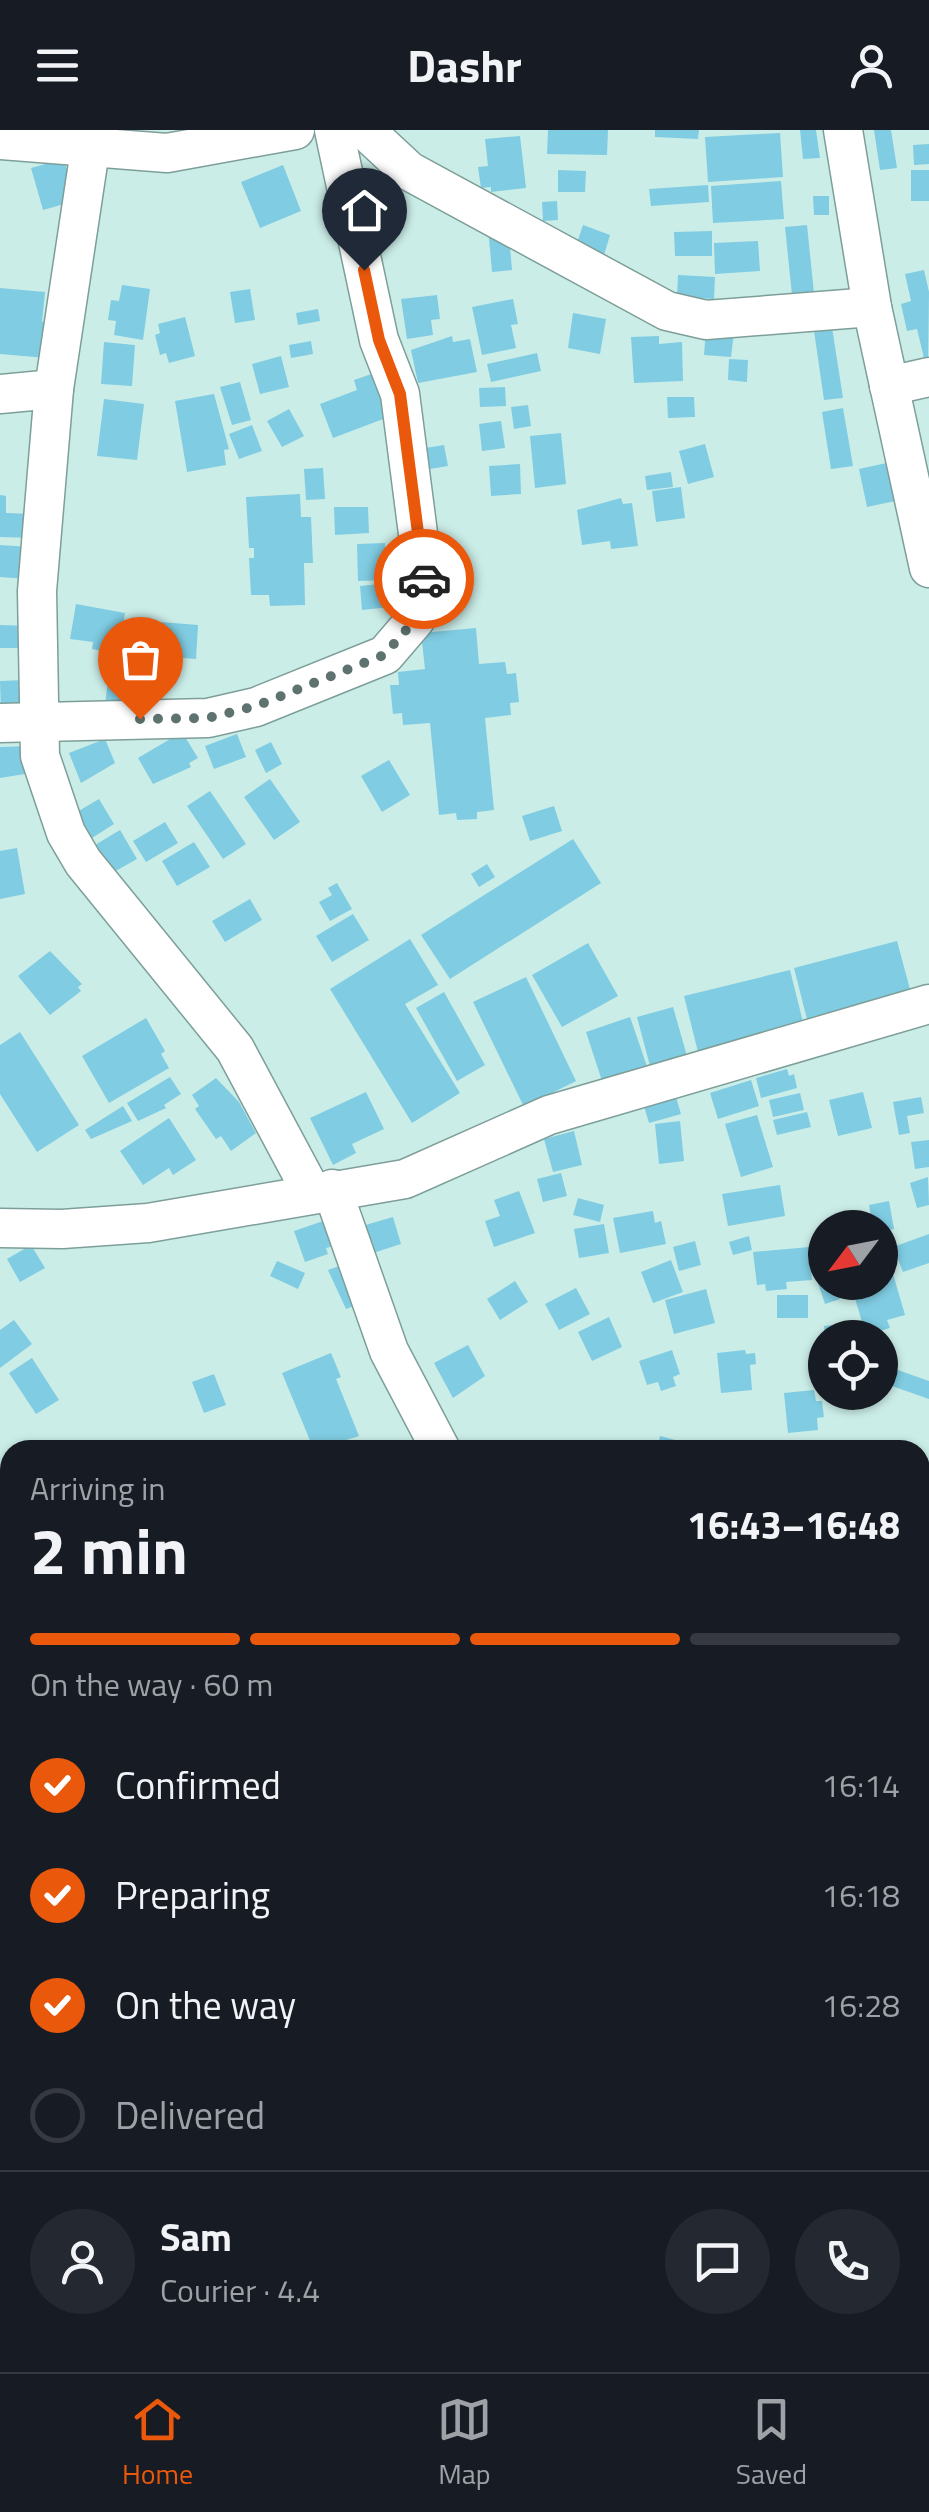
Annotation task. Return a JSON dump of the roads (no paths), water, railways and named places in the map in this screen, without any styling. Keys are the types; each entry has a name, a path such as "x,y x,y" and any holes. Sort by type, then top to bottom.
{"street":[{"path":"0,140 167,154 295,130"},
{"path":"18,722 208,718 256,706 384,655 415,620 424,580 400,394 379,340 334,130"},
{"path":"365,130 409,171 667,311 706,320 872,307"},
{"path":"843,130 872,307 929,568"},
{"path":"90,150 54,389 37,590 18,722 40,756 66,833 104,892 187,986 234,1050 322,1191 431,1440"},
{"path":"889,386 929,377"},
{"path":"0,394 54,389"},
{"path":"0,1228 148,1223 405,1179 549,1115 929,1004"}]}
